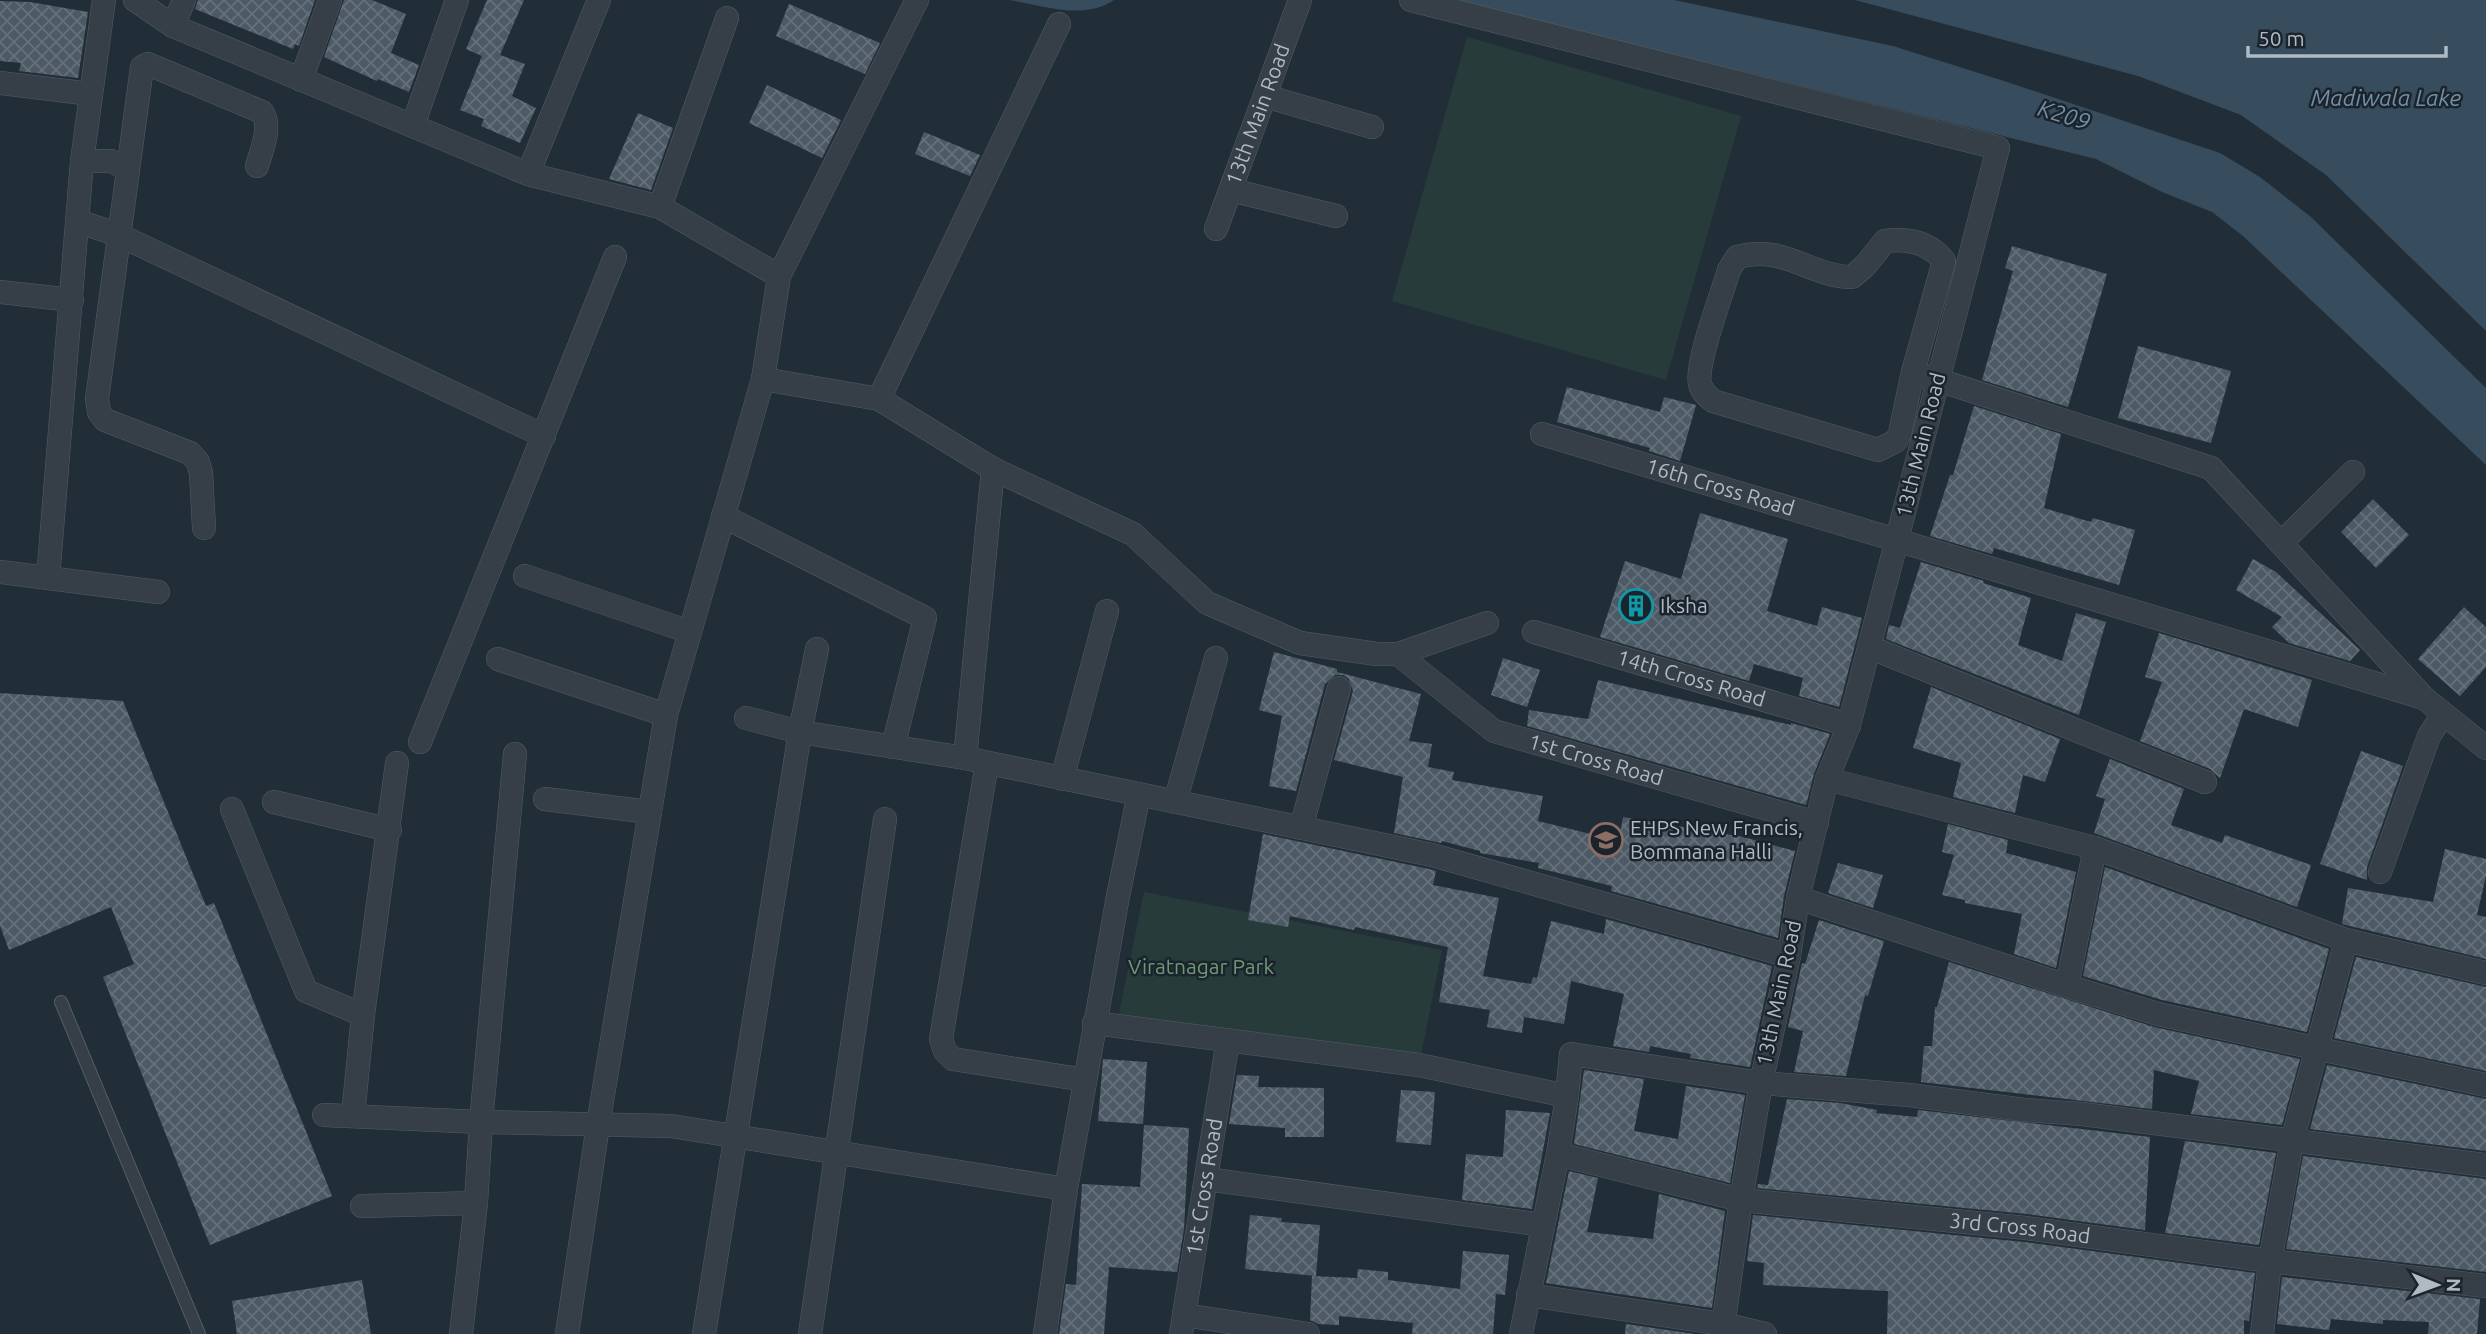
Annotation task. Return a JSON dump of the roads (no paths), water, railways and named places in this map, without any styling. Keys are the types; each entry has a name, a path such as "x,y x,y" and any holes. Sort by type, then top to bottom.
{"street":[{"path":"48,578 82,161 104,0"},
{"path":"135,0 173,26 528,174 660,207 779,276"},
{"path":"173,26 184,0"},
{"path":"302,79 330,0"},
{"path":"413,125 457,0"},
{"path":"528,174 599,0"},
{"path":"567,1334 598,1125 666,715 763,379 779,276 917,0"},
{"name":"13th Main Road","path":"1216,229 1300,0"},
{"name":"13th Main Road","path":"1411,0 1998,148 1849,725 1827,779 1798,898 1789,956 1761,1083 1722,1329"},
{"path":"660,207 727,18"},
{"path":"879,399 1059,24"},
{"path":"204,528 198,462 190,453 105,420 99,412 97,399 142,67 145,64 262,112 267,131 257,166"},
{"path":"0,83 92,94"},
{"path":"1265,96 1372,127"},
{"path":"82,161 111,161 128,169"},
{"path":"1231,190 1336,216"},
{"path":"78,221 119,235 544,436"},
{"path":"1902,238 1934,249 1944,261 1913,372 1900,433 1896,441 1878,450 1713,401 1704,394 1699,382 1700,366 1728,270 1737,257 1748,254 1791,258 1840,277 1852,277 1865,266 1885,241 1902,238"},
{"path":"420,742 615,257"},
{"path":"0,292 72,300"},
{"path":"1913,372 2211,468 2424,698 2486,748"},
{"path":"763,379 879,399 993,469 1133,534 1207,603 1300,643 1377,654 1398,654 1487,623"},
{"name":"16th Cross Road","path":"1542,434 2424,698"},
{"path":"965,758 993,469"},
{"path":"2281,543 2353,472"},
{"path":"723,516 925,618 893,747"},
{"path":"0,572 158,592"},
{"path":"525,576 690,632"},
{"path":"1062,779 1107,611"},
{"name":"14th Cross Road","path":"1534,632 1849,725"},
{"path":"1869,647 2205,782"},
{"path":"704,1334 800,732 817,649"},
{"name":"1st Cross Road","path":"1398,654 1494,730 1817,823"},
{"path":"1175,802 1216,658"},
{"path":"498,659 666,715"},
{"path":"1301,828 1339,688"},
{"path":"2381,872 2429,736 2443,714"},
{"path":"746,718 800,732 965,758 1432,855 1789,956"},
{"path":"461,1334 476,1203 515,754"},
{"path":"353,1115 363,1014 397,763"},
{"path":"987,763 942,1039 945,1051 953,1059 1085,1080"},
{"path":"1827,779 2095,848 2346,940 2486,973"},
{"path":"1045,1334 1094,1023 1139,794"},
{"path":"545,799 650,812"},
{"path":"274,803 390,830"},
{"path":"232,809 306,991 363,1014"},
{"path":"810,1334 885,819"},
{"path":"2067,986 2095,848"},
{"path":"1798,898 2158,1014 2486,1085"},
{"path":"2262,1334 2270,1261 2292,1141 2346,940"},
{"path":"1094,1023 1419,1065 1567,1096"},
{"name":"1st Cross Road","path":"1183,1324 1228,1040"},
{"path":"1521,1334 1558,1154 1571,1054 1761,1083 1909,1095 2025,1110 2082,1114 2486,1165"},
{"path":"324,1115 671,1126 1066,1189"},
{"name":"3rd Cross Road","path":"1558,1154 1741,1200 2026,1228 2270,1261 2486,1286"},
{"path":"1206,1179 1543,1226"},
{"path":"362,1206 476,1203"},
{"path":"1528,1295 1765,1334"},
{"path":"1183,1324 1308,1334"}],"lane":[{"path":"61,1002 199,1334"}],"water":[{"path":"1009,0 1114,0 1089,10 1076,11"},
{"name":"K209","path":"1454,0 1674,0 1893,46 2220,153 2260,177 2311,217 2486,388 2486,465 2243,236 2212,212 2162,192 2096,159"},
{"name":"Madiwala Lake","path":"1855,0 2486,0 2486,331 2326,175 2241,115 2138,76"}],"place":[{"name":"Iksha","path":"1636,606"},
{"name":"EHPS New Francis, Bommana Halli","path":"1606,840"}],"park label":[{"name":"Viratnagar Park","path":"1201,967"}]}
